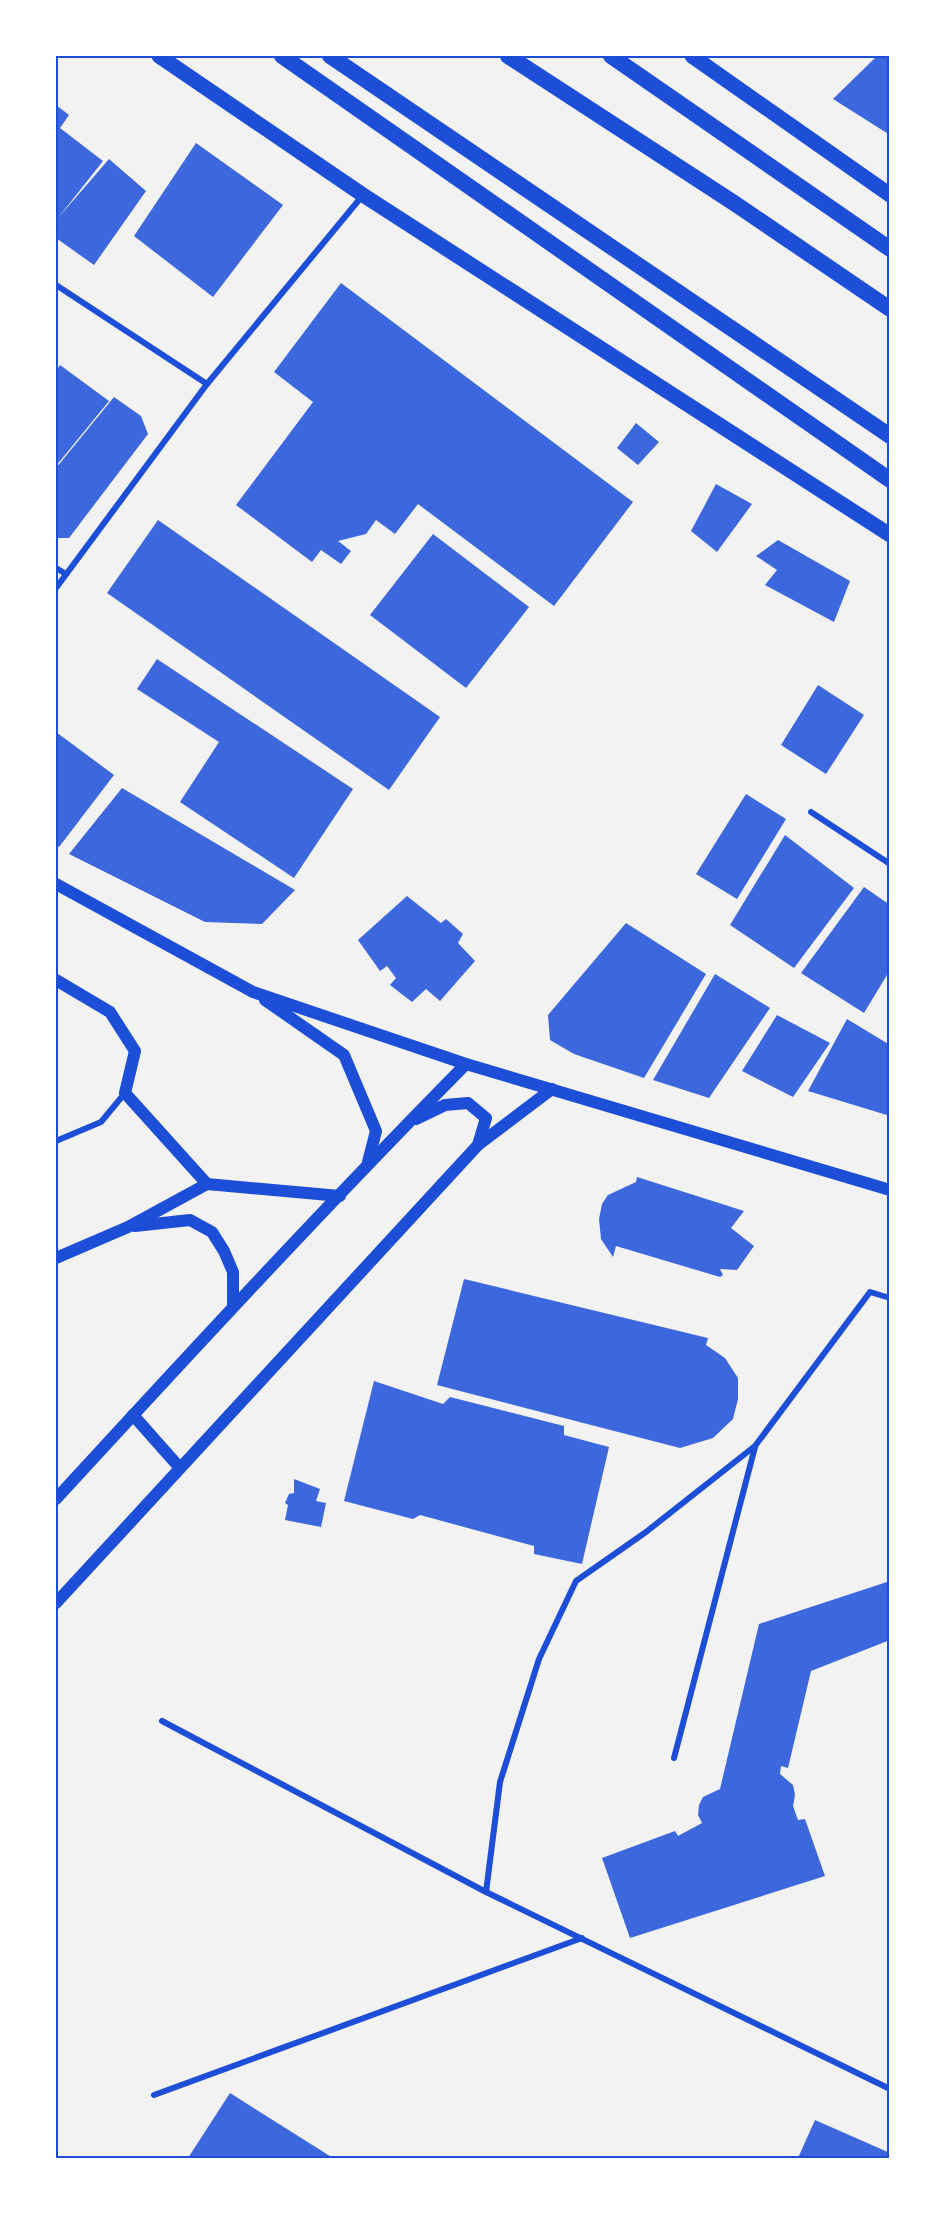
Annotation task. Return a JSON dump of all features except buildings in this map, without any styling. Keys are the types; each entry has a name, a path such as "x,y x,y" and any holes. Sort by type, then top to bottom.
{"highway":[{"path":"282,56 890,480"},
{"path":"330,56 890,436"},
{"path":"508,56 734,203 890,309"},
{"path":"611,56 890,249"}],"main road":[{"path":"159,56 363,195 890,535"},
{"path":"692,56 890,195"},
{"path":"56,884 97,909 253,992 344,1055 376,1131 368,1163"},
{"path":"56,980 110,1012 135,1051 125,1093 207,1184"},
{"path":"253,992 466,1064 890,1190"},
{"path":"56,1499 233,1306 340,1196 368,1163 466,1064"},
{"path":"56,1603 478,1145 552,1089"},
{"path":"407,1124 445,1105 468,1103 486,1118 478,1145"},
{"path":"56,1258 128,1227 207,1184 340,1196"},
{"path":"128,1227 190,1220 212,1232 233,1272 233,1306"},
{"path":"133,1415 180,1468"}],"street":[{"path":"56,588 207,384 363,195"},
{"path":"56,285 207,384"},
{"path":"56,568 66,574"},
{"path":"811,812 890,864"},
{"path":"56,1141 101,1122 125,1093"},
{"path":"486,1892 500,1782 539,1659 576,1581 646,1532 755,1446 870,1292 890,1298"},
{"path":"674,1758 755,1446"},
{"path":"162,1721 486,1892 890,2089"},
{"path":"154,2096 582,1938"}]}
